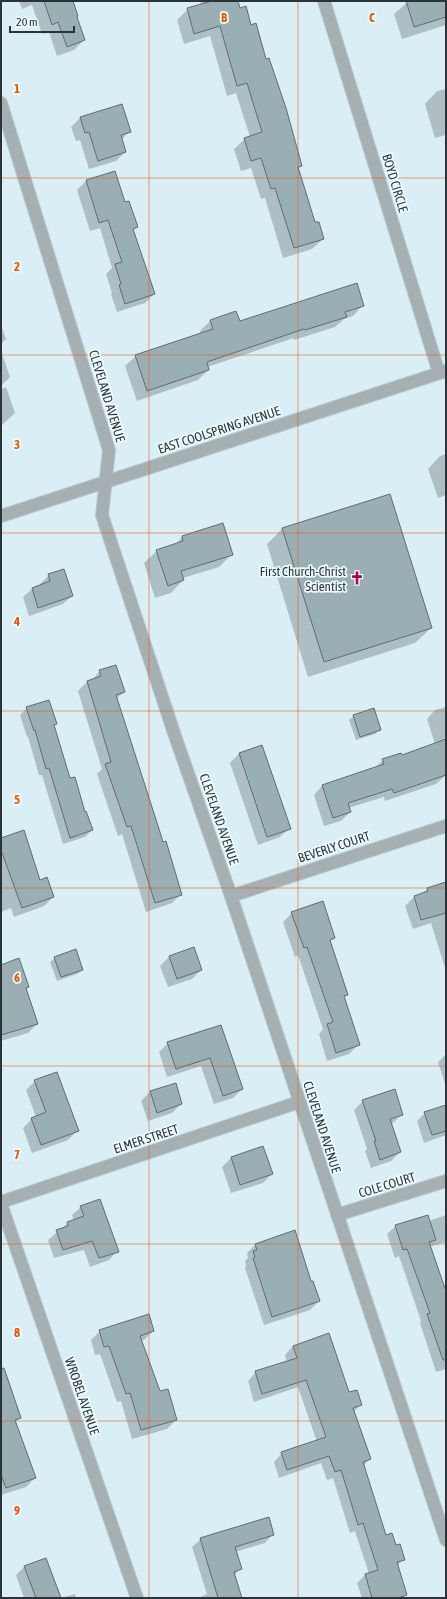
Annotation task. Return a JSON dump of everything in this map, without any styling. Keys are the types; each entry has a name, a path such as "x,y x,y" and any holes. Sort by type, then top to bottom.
{"street":[{"name":"BOYD CIRCLE","path":"324,1 442,372"},
{"name":"CLEVELAND AVENUE","path":"1,103 109,450 102,515 446,1540"},
{"name":"EAST COOLSPRING AVENUE","path":"1,516 442,372"},
{"name":"BEVERLY COURT","path":"231,896 446,826"},
{"name":"ELMER STREET","path":"1,1203 299,1102"},
{"name":"COLE COURT","path":"337,1215 446,1181"},
{"name":"WROBEL AVENUE","path":"1,1203 136,1598"}],"building":[{"path":"44,1 73,1 85,40 67,47 58,22 52,25"},
{"path":"212,1 238,1 240,8 246,6 251,25 256,23 266,59 269,58 286,108 302,166 298,167 315,222 319,222 324,239 294,248 275,188 271,189 261,158 251,161 244,138 262,132 247,83 237,86 220,26 194,34 187,8"},
{"path":"406,1 446,1 446,17 414,27"},
{"path":"122,104 131,132 121,135 126,152 98,161 89,132 85,133 80,117"},
{"path":"115,171 125,202 129,201 138,227 133,229 155,294 125,304 119,285 121,284 115,264 122,262 108,220 99,223 86,180"},
{"path":"357,283 364,306 345,312 347,317 305,330 304,329 207,362 209,370 147,391 135,355 213,329 210,320 236,311 240,321"},
{"name":"First Church-Christ Scientist","path":"390,494 432,628 324,662 282,528"},
{"path":"223,523 233,555 181,571 184,580 168,586 156,550 183,541 182,536"},
{"path":"64,569 73,596 38,608 32,588 50,581 48,574"},
{"path":"116,665 125,692 116,695 163,842 166,841 182,895 155,903 131,826 127,827 105,764 111,762 87,681 101,676 99,670"},
{"path":"49,700 57,724 54,725 70,778 75,777 85,812 86,811 93,830 70,838 49,768 46,769 35,730 34,731 26,707"},
{"path":"374,708 381,730 360,737 353,715"},
{"path":"446,739 446,775 394,793 392,789 348,803 351,812 333,818 322,785 384,764 382,759 401,753 402,755"},
{"path":"262,745 291,829 267,837 239,753"},
{"path":"24,830 40,880 47,877 54,897 22,908 1,850 1,838"},
{"path":"446,882 446,913 421,920 414,896 428,891 427,888"},
{"path":"323,901 335,938 330,940 348,995 344,996 360,1045 336,1053 327,1024 333,1022 307,947 304,948 291,912"},
{"path":"194,947 202,970 177,979 169,956"},
{"path":"76,949 83,970 61,977 54,957"},
{"path":"19,958 29,987 26,988 38,1024 1,1035 1,965"},
{"path":"221,1025 243,1089 223,1096 210,1058 176,1069 167,1042"},
{"path":"57,1072 79,1131 41,1145 31,1118 46,1112 34,1080"},
{"path":"176,1083 182,1104 157,1113 150,1091"},
{"path":"395,1089 403,1115 390,1119 401,1152 380,1160 374,1141 376,1141 362,1100"},
{"path":"446,1105 446,1131 432,1135 424,1112"},
{"path":"263,1146 273,1174 240,1185 231,1157"},
{"path":"100,1199 119,1252 99,1258 92,1241 63,1250 56,1230 68,1226 67,1222 84,1216 80,1206"},
{"path":"428,1215 436,1240 429,1242 446,1291 446,1360 443,1360 427,1314 430,1313 407,1249 403,1250 395,1225"},
{"path":"295,1230 311,1281 313,1281 320,1301 272,1317 253,1258 255,1257 253,1251 257,1250 255,1244"},
{"path":"149,1314 154,1331 140,1336 160,1391 168,1389 177,1420 141,1430 130,1393 126,1394 109,1346 104,1347 99,1330"},
{"path":"329,1333 349,1392 357,1390 362,1405 353,1408 371,1459 363,1462 386,1535 392,1533 396,1545 400,1544 405,1560 397,1562 407,1595 398,1598 372,1598 365,1574 378,1570 363,1523 358,1525 341,1470 335,1472 329,1456 287,1470 281,1452 326,1437 306,1380 262,1394 255,1371 297,1358 293,1346"},
{"path":"4,1368 21,1418 15,1420 36,1478 6,1488 1,1475 1,1369"},
{"path":"269,1517 274,1535 235,1547 242,1569 234,1572 242,1598 218,1598 200,1538"},
{"path":"46,1558 61,1598 36,1598 24,1566"}],"place":[{"name":"First Church-Christ Scientist","path":"357,578"}]}
